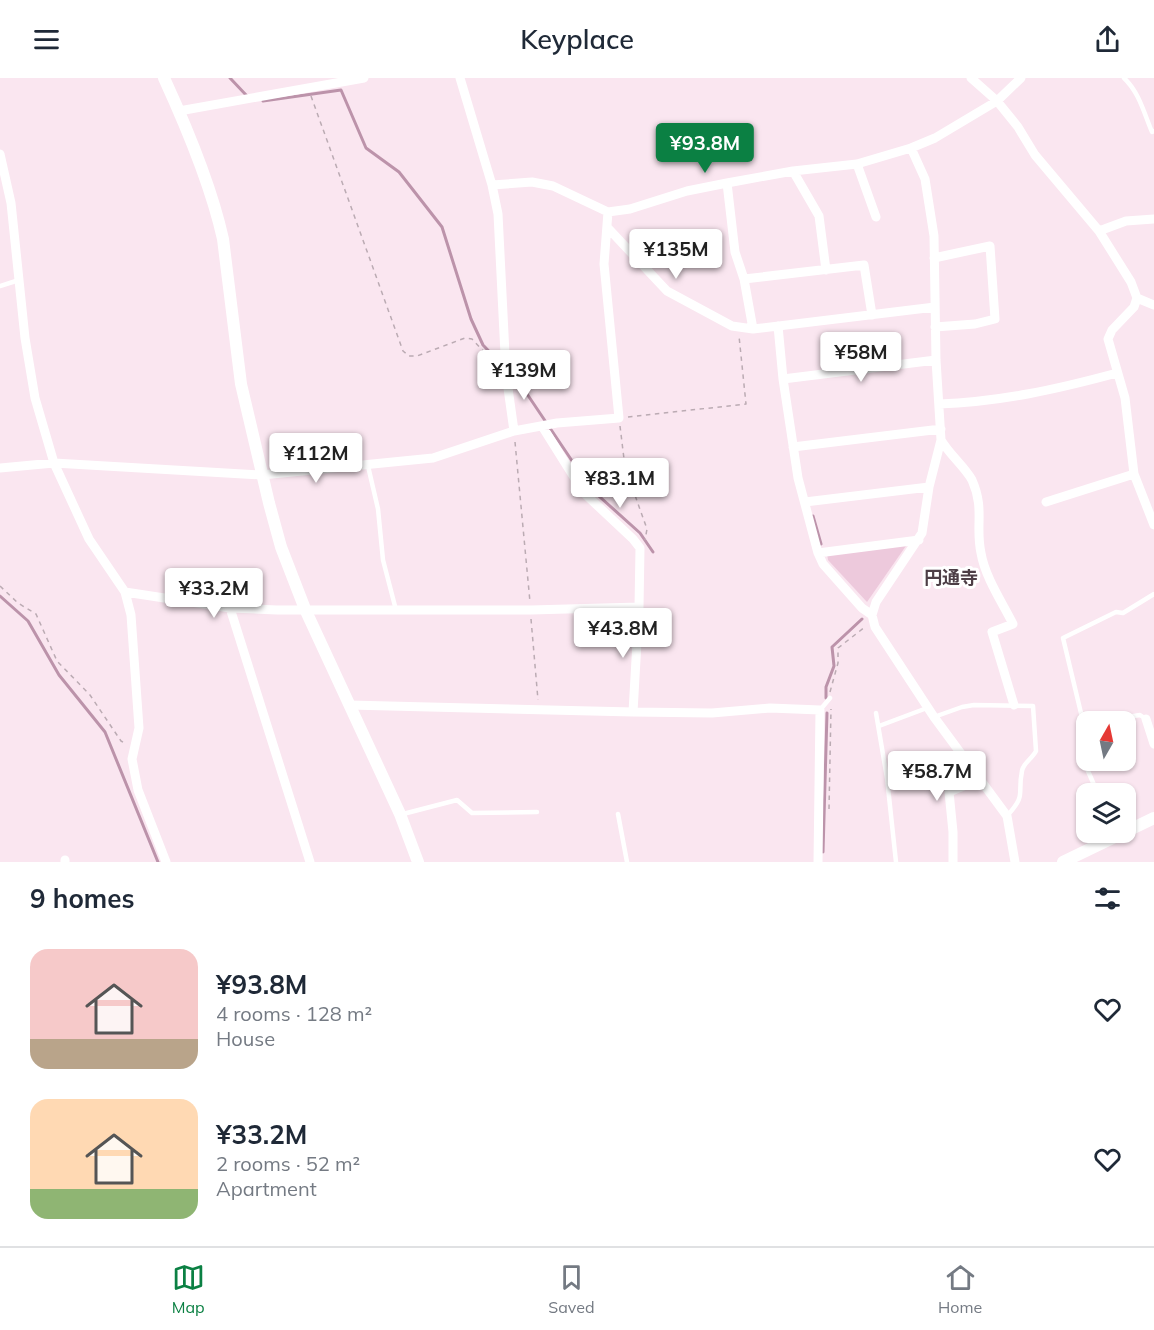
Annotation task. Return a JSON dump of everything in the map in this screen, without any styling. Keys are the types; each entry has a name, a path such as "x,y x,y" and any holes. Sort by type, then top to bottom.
{"street":[{"path":"164,78 179,111 218,217 223,239 239,373 281,547 305,609 400,814 418,862"},
{"path":"179,111 364,78"},
{"path":"460,78 492,185 501,237 506,374 514,431"},
{"path":"971,78 997,101 1018,127 1035,155 1099,231 1131,282 1137,298 1134,307 1112,330 1108,339 1125,398 1134,474 1154,525"},
{"path":"492,185 532,182 553,186 608,212 630,209 687,191 727,183 793,171 857,164 911,148 935,138 997,101 1021,78"},
{"path":"872,618 876,602 922,533 941,440 931,216 925,179 911,148"},
{"path":"0,154 11,203 25,338 34,398 54,463 89,538 125,592 131,615 139,728 132,759 138,790 166,862"},
{"path":"857,164 876,217"},
{"path":"793,171 819,216 826,270"},
{"path":"727,183 735,252 744,279 753,329"},
{"path":"0,468 54,463 262,475 433,458 514,431 620,418 604,264 608,212"},
{"path":"1099,231 1126,220 1154,219"},
{"path":"607,227 667,291 738,328 753,329 935,307"},
{"path":"934,258 990,246 995,320 936,327"},
{"path":"744,279 864,265 872,315"},
{"path":"1137,298 1154,305"},
{"path":"778,326 792,447 798,478 823,564 872,618 927,708 1007,816 1016,862"},
{"path":"783,379 936,360"},
{"path":"939,404 968,403 1030,395 1117,373"},
{"path":"542,426 584,493 640,548 633,712"},
{"path":"792,447 941,429"},
{"path":"941,440 971,478 979,504 981,554 1013,624 992,632 1014,705"},
{"path":"1046,502 1134,474"},
{"path":"805,502 930,487"},
{"path":"819,553 919,540"},
{"path":"125,592 230,608 531,610 639,607"},
{"path":"230,608 310,862"},
{"path":"349,705 712,713 770,708 820,710 818,862"},
{"path":"1146,719 1154,744"},
{"path":"953,862 949,792 980,779"},
{"path":"1136,827 1154,818"},
{"path":"1063,862 1102,843"}],"lane":[{"path":"1124,78 1137,96 1154,131"},
{"path":"0,285 20,280"},
{"path":"368,466 378,509 383,560 396,610"},
{"path":"1082,711 1063,638 1116,612 1123,613 1154,594"},
{"path":"820,710 830,698"},
{"path":"934,717 962,707 1033,706 1036,752 1021,772 1021,795 1018,803 1007,816"},
{"path":"879,726 927,708"},
{"path":"876,713 887,778 896,862"},
{"path":"1136,716 1140,715 1146,719"},
{"path":"400,814 458,800 472,813 537,812"},
{"path":"618,814 627,862"}],"path":[{"path":"308,87 403,351 409,356 417,356 465,338 472,339 480,350 506,374"},
{"path":"640,548 646,538 647,529 625,467 620,418 746,404 738,328"},
{"path":"514,431 539,710"},
{"path":"0,586 18,603 36,614 57,662 90,695 121,741 134,749"},
{"path":"828,818 831,777 830,688 838,663 838,648 872,618"}],"shaded area":[{"path":"908,543 867,602 828,560 827,554"}],"waterway":[{"path":"230,78 247,96"},
{"path":"263,101 341,90 366,148 399,172 442,227 471,319 483,345 503,366"},
{"path":"509,373 521,385 591,489 640,533 653,552"},
{"path":"813,516 821,544"},
{"path":"0,596 28,621 59,675 105,732 158,862"},
{"path":"826,698 826,687 834,666 832,647 862,619"},
{"path":"823,852 827,713"}],"district":[{"name":"円通寺","path":"951,578"}]}
